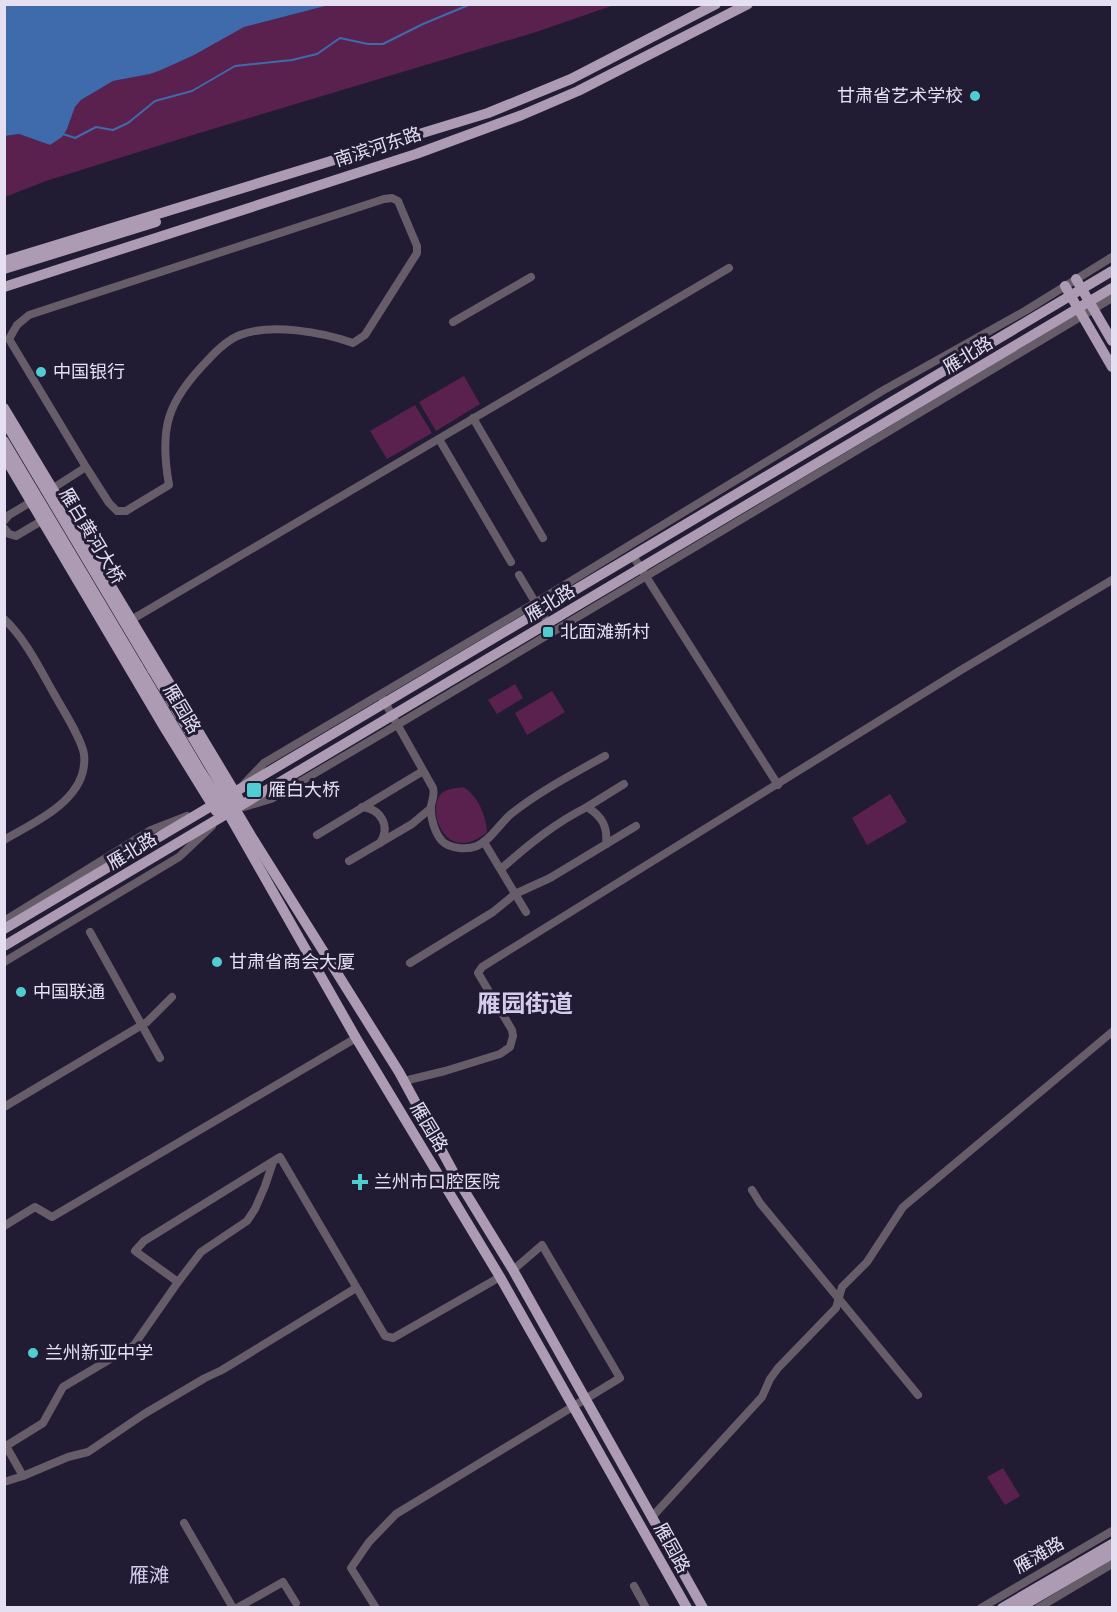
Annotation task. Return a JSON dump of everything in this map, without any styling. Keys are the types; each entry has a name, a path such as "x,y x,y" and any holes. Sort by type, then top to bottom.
{"main road":[{"name":"南滨河东路","path":"4,261 463,122 571,79 716,4"},
{"name":"南滨河东路","path":"4,287 416,154 550,103 748,4"},
{"path":"375,148 380,164"},
{"path":"4,269 301,175 327,162"},
{"name":"雁北路","path":"4,930 224,799 383,699 538,607 633,556 1068,291 1082,289 1113,271"},
{"path":"1076,279 1113,341"},
{"name":"雁北路","path":"5,943 551,628 1080,312 1113,288"},
{"path":"1068,291 1113,367"},
{"name":"雁园路","path":"4,408 131,620 231,812 404,1081 703,1608"},
{"name":"雁白黄河大桥","path":"4,420 152,669"},
{"name":"雁白黄河大桥","path":"4,441 138,666"},
{"name":"雁园路","path":"4,456 224,799"},
{"name":"雁园路","path":"138,666 201,772 224,799"},
{"name":"雁园路","path":"152,669 356,1038 500,1277 687,1608"},
{"path":"500,1277 513,1270"},
{"name":"雁滩路","path":"1002,1608 1113,1544"},
{"name":"雁滩路","path":"1019,1608 1113,1554"}],"street":[{"path":"392,198 398,201 417,246 417,253 365,335 352,343 336,337 304,332 266,330 239,335 219,349 192,376 177,396 164,442 169,485 126,511 117,511 109,503 86,467 9,339 17,325 29,315 350,210 384,199 392,198"},
{"path":"538,607 882,391 1024,311 1068,291 1076,279 1113,257"},
{"path":"131,620 729,268"},
{"path":"453,322 531,277"},
{"path":"1091,305 1113,298"},
{"path":"473,418 543,538"},
{"path":"439,439 511,562"},
{"path":"4,521 9,515 86,467"},
{"path":"4,528 9,534 16,536 43,520"},
{"path":"633,556 778,785"},
{"path":"519,575 551,628"},
{"path":"404,1081 500,1054 510,1047 512,1030 478,973 482,967 961,670 1113,580"},
{"path":"4,619 12,626 45,679 84,752 83,770 68,798 58,807 4,840"},
{"path":"383,699 434,793 431,808 435,829 443,841 455,848 470,848 484,842 510,815 539,793 606,756"},
{"path":"317,835 423,771"},
{"path":"501,869 524,848 563,819 624,784"},
{"path":"4,921 151,830 224,799"},
{"path":"362,807 376,811 384,823 384,837 380,844"},
{"path":"587,807 601,818 605,826 606,844"},
{"path":"349,861 412,824 431,808"},
{"path":"4,962 179,857 231,812"},
{"path":"410,963 493,912 499,905 516,894 550,878 636,826"},
{"path":"484,842 526,912"},
{"path":"90,933 160,1059"},
{"path":"4,1107 141,1026 172,997"},
{"path":"652,1517 762,1397 778,1368 836,1308 842,1287 867,1262 903,1207 1113,1032"},
{"path":"4,1226 35,1207 52,1217 356,1038"},
{"path":"178,1282 135,1251 144,1241 280,1157 385,1336 393,1338 500,1277"},
{"path":"23,1476 6,1446 44,1423 63,1387 134,1345 201,1252 247,1221 255,1209 273,1162"},
{"path":"752,1190 760,1203 918,1395"},
{"path":"376,1608 351,1568 369,1542 396,1514 620,1378 542,1245 513,1270"},
{"path":"4,1482 68,1457 88,1452 144,1414 222,1370 356,1288"},
{"path":"184,1523 235,1608 283,1582 296,1603"},
{"name":"雁滩路","path":"981,1608 1113,1531"},
{"path":"1038,1608 1113,1564"},
{"path":"634,1586 646,1608"}],"shaded area":[{"path":"329,5 614,5 536,32 46,181 5,197 5,136 19,134 50,145 67,129 75,107 81,100 113,81 150,74 244,27"},
{"path":"464,376 480,404 436,431 419,402"},
{"path":"415,405 432,433 387,459 370,431"},
{"path":"515,684 523,698 497,714 488,700"},
{"path":"552,691 565,712 527,735 515,713"},
{"path":"463,787 473,795 480,806 487,832 472,841 460,843 450,839 443,832 436,811 437,801 443,792"},
{"path":"890,794 907,822 867,845 852,818"},
{"path":"1003,1468 1020,1496 1005,1505 987,1477"}],"water":[{"path":"5,4 329,5 244,27 194,55 161,70 113,81 81,100 75,107 62,137 50,145 19,134 5,136"}],"waterway":[{"path":"63,134 75,138 96,127 113,130 128,123 155,101 192,91 235,66 292,60 317,54 340,38 368,44 383,44 471,4"}],"place":[{"name":"甘肃省艺术学校","path":"975,96"},
{"name":"中国银行","path":"41,372"},
{"name":"北面滩新村","path":"548,632"},
{"name":"雁白大桥","path":"254,790"},
{"name":"甘肃省商会大厦","path":"217,962"},
{"name":"中国联通","path":"21,992"},
{"name":"兰州市口腔医院","path":"360,1182"},
{"name":"兰州新亚中学","path":"33,1353"}],"district":[{"name":"雁园街道","path":"525,1004"},
{"name":"雁滩","path":"149,1575"}]}
